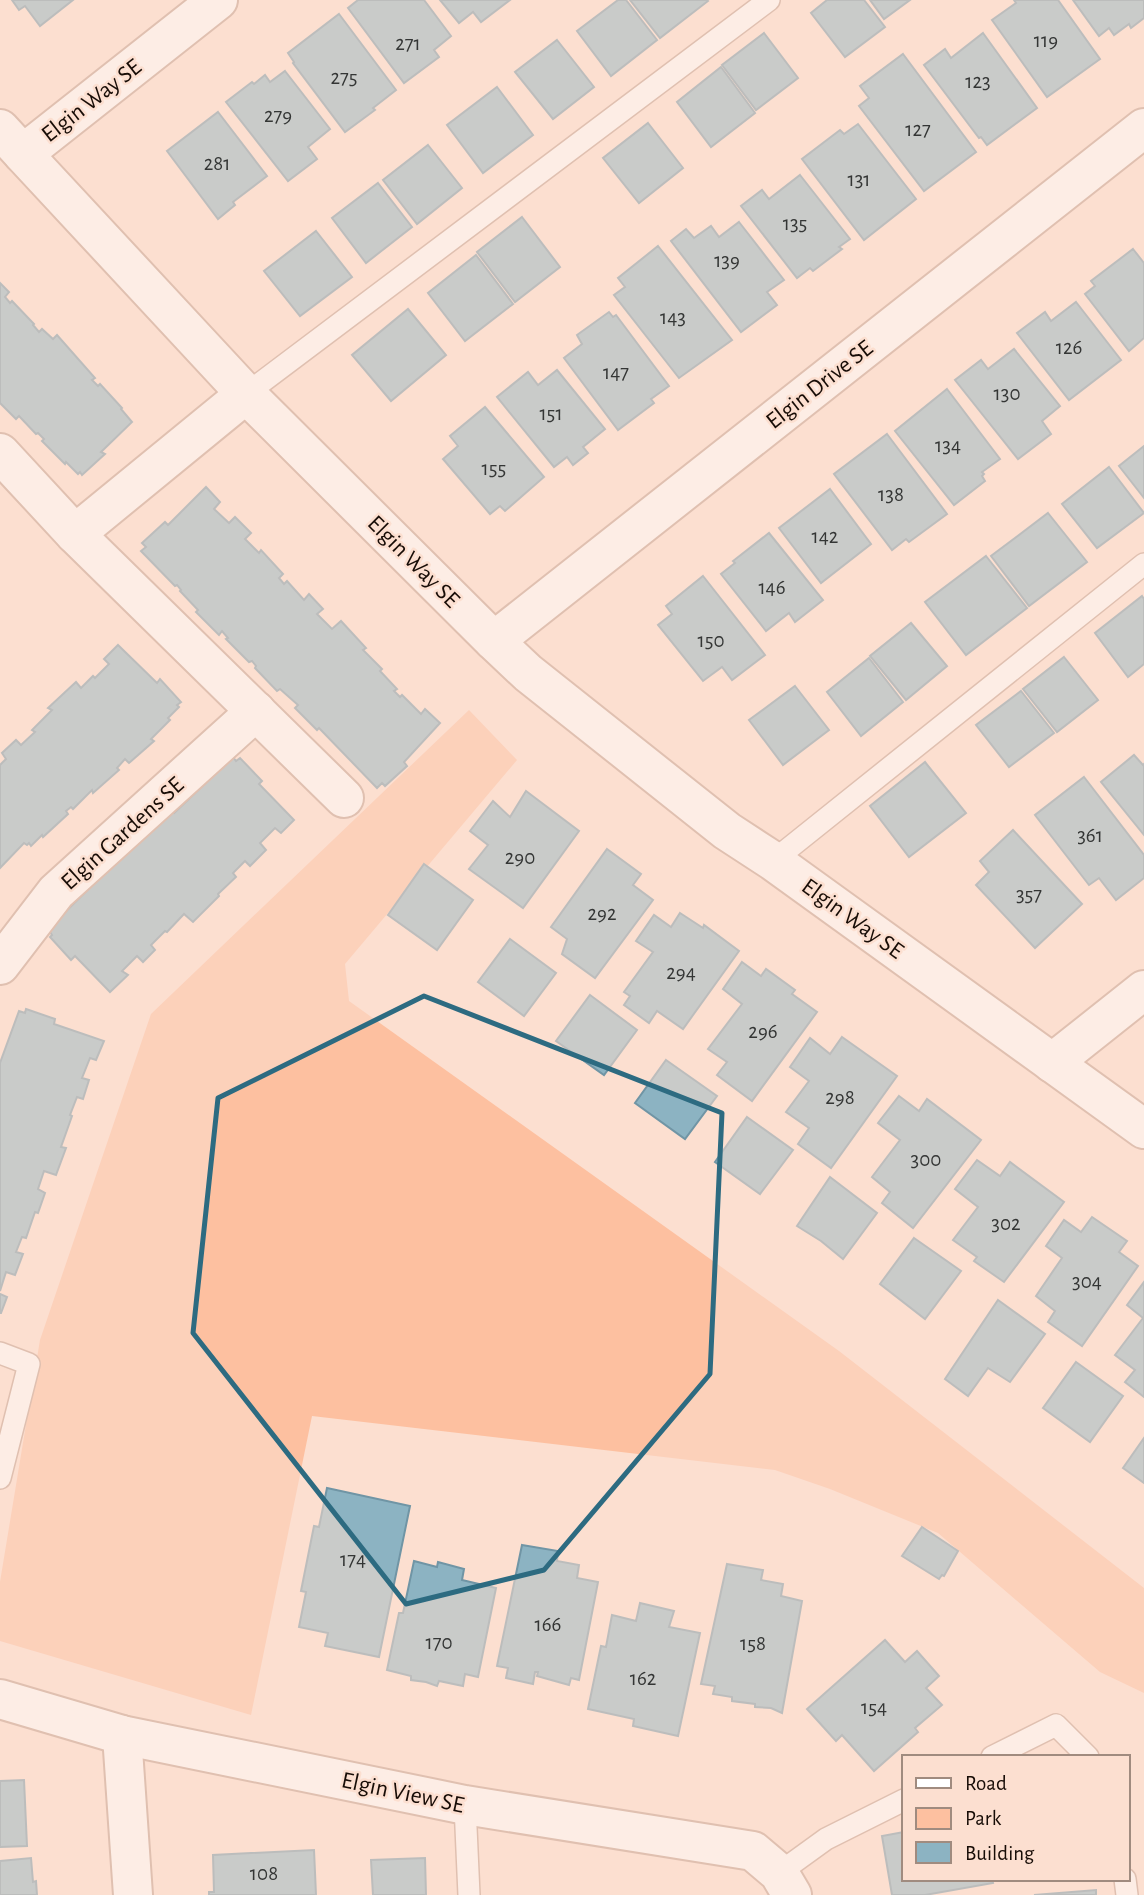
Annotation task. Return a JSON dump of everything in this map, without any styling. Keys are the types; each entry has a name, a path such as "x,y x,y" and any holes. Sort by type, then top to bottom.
{"street":[{"name":"Elgin Way SE","path":"218,0 11,141 246,394 528,673 727,831 773,861 1144,1129"},
{"name":"Elgin Drive SE","path":"494,640 1144,128"},
{"path":"75,534 246,394"},
{"path":"0,453 75,534 344,798"},
{"name":"Elgin Gardens SE","path":"0,965 56,892 256,712"},
{"path":"1052,1063 1144,990"},
{"name":"Elgin View SE","path":"0,1699 122,1735 465,1805 753,1851 786,1884"},
{"path":"122,1735 133,1895"}],"lane":[{"path":"246,394 769,0"},
{"path":"773,861 1144,565"},
{"path":"0,1353 29,1364 0,1478"},
{"path":"996,1755 1056,1725 1086,1755"},
{"path":"786,1884 826,1839 902,1801"},
{"path":"465,1805 469,1895"}],"highlighted area":[{"path":"424,996 722,1113 710,1374 544,1570 406,1604 193,1333 218,1098"}],"green space":[{"path":"469,710 517,760 345,964 349,1001 839,1351 1144,1588 1144,1693 1100,1672 938,1533 830,1489 775,1470 312,1416 251,1715 0,1641 0,1582 40,1340 151,1014"}],"building":[{"path":"12,0 73,0 40,26 25,6 19,10"},
{"path":"358,0 424,0 451,36 434,50 439,57 404,83 348,8"},
{"path":"440,0 510,0 481,22 473,12 459,23"},
{"path":"618,0 626,0 657,40 611,76 577,31"},
{"path":"630,0 707,0 708,1 660,38"},
{"path":"827,0 864,0 885,27 845,57 811,13"},
{"path":"870,0 910,0 884,19"},
{"path":"1014,0 1058,0 1100,59 1047,97 992,20 1016,3"},
{"path":"1073,0 1144,0 1144,18 1131,28 1129,24 1114,35 1109,28 1099,36"},
{"path":"339,14 396,90 345,132 288,53"},
{"path":"764,33 798,78 756,110 722,65"},
{"path":"983,33 1037,108 987,145 924,65 945,49 951,58"},
{"path":"557,40 594,87 553,119 515,72"},
{"path":"903,54 976,152 924,191 859,106 869,98 860,86"},
{"path":"721,67 755,113 711,147 677,102"},
{"path":"285,71 330,129 308,147 317,159 288,181 226,102 265,75 270,82"},
{"path":"497,87 533,135 483,173 447,125"},
{"path":"218,112 267,176 233,202 235,205 218,219 167,151"},
{"path":"648,123 683,168 639,203 603,158"},
{"path":"858,124 916,199 864,240 802,159 840,130 844,134"},
{"path":"428,145 462,188 417,224 383,180"},
{"path":"800,175 850,239 839,247 842,249 813,271 810,268 797,278 741,206 762,190 769,199"},
{"path":"378,183 412,227 366,263 332,218"},
{"path":"522,217 560,267 515,302 477,252"},
{"path":"739,222 784,280 767,292 777,305 741,332 671,241 686,229 694,238 711,226 719,237"},
{"path":"316,231 352,277 300,316 264,271"},
{"path":"658,246 732,340 679,378 614,295 625,287 618,278"},
{"path":"1133,249 1144,263 1144,338 1129,351 1085,294 1095,286 1091,281"},
{"path":"476,255 513,304 465,341 428,293"},
{"path":"0,283 9,292 5,297 10,303 12,301 39,332 42,329 53,339 57,335 95,378 92,380 98,386 100,384 132,422 101,452 105,454 82,475 66,462 65,464 42,441 44,439 38,433 19,416 16,419 0,403"},
{"path":"1076,302 1121,360 1069,400 1017,333 1045,312 1051,321"},
{"path":"408,309 446,355 391,401 352,355"},
{"path":"609,312 613,317 616,315 669,386 651,399 654,403 618,430 564,358 582,344 577,335"},
{"path":"1014,349 1060,406 1042,421 1051,434 1018,459 955,380 981,360 988,369"},
{"path":"557,370 605,429 583,447 588,453 573,465 567,457 554,467 497,397 528,372 538,385"},
{"path":"947,389 1000,459 982,472 985,481 954,505 895,431"},
{"path":"485,407 544,477 505,511 500,506 490,514 443,459 458,446 450,436"},
{"path":"887,434 947,514 909,542 906,539 892,550 834,474"},
{"path":"1144,446 1144,498 1119,466"},
{"path":"1109,467 1144,513 1097,548 1062,504"},
{"path":"206,487 220,502 214,509 229,523 235,517 251,533 245,539 259,553 261,550 283,574 279,578 284,584 287,581 304,600 309,594 323,609 317,614 332,629 341,621 366,648 363,650 382,669 380,671 397,689 394,691 400,697 402,695 421,714 425,709 440,723 404,762 407,766 385,786 382,783 377,788 319,728 317,730 295,708 298,705 280,689 277,691 255,668 252,661 249,662 226,639 228,638 222,631 219,635 196,612 198,610 177,585 175,586 141,551 146,547 142,543 165,522 168,525"},
{"path":"830,489 871,544 821,583 779,528"},
{"path":"1048,513 1087,562 1029,606 991,556"},
{"path":"769,533 823,600 795,622 789,613 766,631 721,574"},
{"path":"986,556 1027,608 966,655 925,602"},
{"path":"703,576 765,655 732,680 722,667 703,681 658,625 672,614 666,606"},
{"path":"1142,596 1144,664 1128,677 1095,633"},
{"path":"911,623 947,666 906,700 870,656"},
{"path":"118,645 157,683 160,679 181,702 177,705 179,707 151,739 154,741 129,763 125,759 117,768 119,770 93,793 92,790 73,809 71,807 66,811 68,814 43,837 42,835 31,846 24,843 0,868 0,765 6,759 2,753 16,740 21,745 35,732 32,730 52,710 48,708 76,682 81,688 93,676 95,678 109,664 104,659"},
{"path":"1064,657 1098,700 1057,732 1023,689"},
{"path":"869,658 903,702 861,736 827,692"},
{"path":"795,686 829,730 783,765 749,720"},
{"path":"1021,691 1054,733 1009,767 976,725"},
{"path":"1134,755 1144,764 1144,835 1101,782"},
{"path":"233,757 236,761 240,758 262,781 259,784 294,820 281,833 275,828 260,843 266,850 250,866 245,861 233,873 236,877 193,922 184,914 151,945 155,950 143,962 137,956 122,971 128,975 110,992 75,956 71,960 50,937 52,935 48,929 141,837 171,812 174,813"},
{"path":"925,762 966,813 909,857 870,806"},
{"path":"1084,777 1144,855 1144,878 1116,900 1099,878 1089,885 1035,815"},
{"path":"526,791 579,831 523,908 469,869 488,845 470,831 493,801 510,817"},
{"path":"1013,830 1082,904 1035,948 976,885 989,872 980,861"},
{"path":"607,849 641,874 633,885 653,900 595,978 562,954 567,939 551,927"},
{"path":"424,864 473,900 437,950 388,915"},
{"path":"680,913 703,928 704,925 739,951 683,1029 657,1011 649,1023 624,1005 630,996 624,992 653,952 636,941 654,915 671,927"},
{"path":"510,939 556,973 524,1016 478,982"},
{"path":"742,962 761,976 766,969 795,990 792,994 817,1012 752,1101 717,1075 727,1062 708,1049 742,1004 723,989"},
{"path":"590,995 637,1030 604,1075 556,1041"},
{"path":"26,1009 55,1019 54,1024 104,1041 96,1060 90,1058 82,1078 89,1080 83,1099 77,1097 70,1115 72,1116 61,1147 66,1148 56,1175 44,1171 38,1189 45,1193 26,1238 22,1237 16,1252 23,1254 15,1275 6,1272 0,1291 0,1063 19,1011 25,1013"},
{"path":"842,1037 897,1076 831,1168 798,1144 809,1128 786,1112 809,1081 790,1067 810,1038 830,1054"},
{"path":"666,1060 717,1096 685,1139 635,1103"},
{"path":"899,1096 919,1111 927,1099 981,1140 913,1228 882,1203 890,1192 872,1177 900,1140 878,1123"},
{"path":"747,1117 793,1150 760,1194 715,1162"},
{"path":"977,1160 1000,1176 1010,1162 1064,1202 1004,1282 974,1261 977,1257 953,1240 978,1207 955,1189"},
{"path":"830,1177 877,1213 843,1259 797,1226"},
{"path":"1092,1217 1127,1241 1119,1252 1138,1266 1082,1346 1048,1322 1055,1311 1036,1296 1062,1258 1046,1246 1064,1220 1081,1232"},
{"path":"914,1238 961,1271 925,1319 880,1284"},
{"path":"1144,1282 1144,1397 1125,1382 1135,1370 1115,1355 1143,1318 1127,1305"},
{"path":"0,1294 7,1297 1,1313 0,1313"},
{"path":"998,1300 1045,1334 1010,1382 988,1368 968,1396 945,1379"},
{"path":"1076,1362 1123,1396 1090,1442 1043,1408"},
{"path":"1144,1438 1144,1483 1123,1468"},
{"path":"327,1488 410,1506 379,1657 325,1646 328,1633 299,1627 306,1592 301,1591 314,1526 319,1527"},
{"path":"922,1527 958,1551 944,1576 939,1579 902,1556"},
{"path":"522,1545 558,1551 557,1561 579,1565 577,1578 598,1582 579,1680 571,1678 569,1685 537,1676 538,1672 535,1672 533,1684 506,1678 508,1668 497,1666"},
{"path":"414,1561 437,1567 438,1562 464,1569 462,1580 496,1588 478,1677 465,1674 463,1686 439,1681 437,1686 411,1680 411,1676 387,1670"},
{"path":"727,1564 763,1570 761,1580 783,1584 781,1596 802,1601 782,1713 771,1708 755,1707 755,1704 732,1701 732,1697 713,1694 715,1686 701,1684"},
{"path":"640,1603 674,1611 669,1627 700,1633 678,1736 633,1726 634,1719 588,1709 601,1646 606,1647 612,1615 636,1621"},
{"path":"885,1640 905,1662 917,1651 939,1676 926,1688 942,1705 915,1728 918,1732 874,1771 842,1735 836,1741 807,1709"},
{"path":"24,1780 27,1846 0,1847 0,1781"},
{"path":"902,1832 902,1881 993,1883 925,1895 892,1895 882,1836"},
{"path":"314,1850 316,1895 209,1895 209,1892 214,1892 213,1855"},
{"path":"31,1858 37,1895 0,1895 0,1861"},
{"path":"425,1858 426,1895 373,1895 371,1860"},
{"path":"1096,1890 1096,1895 1034,1895"}]}
